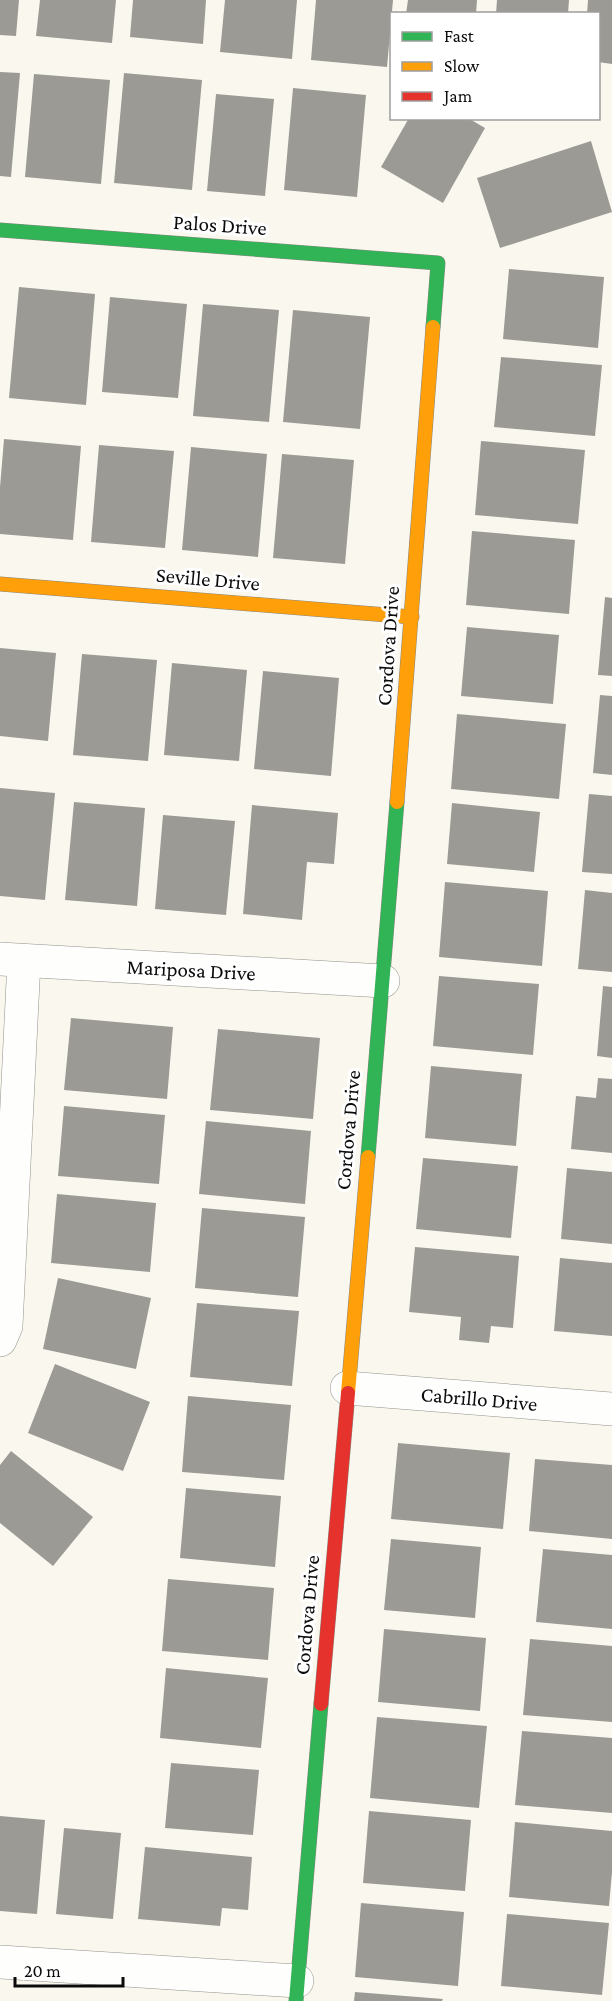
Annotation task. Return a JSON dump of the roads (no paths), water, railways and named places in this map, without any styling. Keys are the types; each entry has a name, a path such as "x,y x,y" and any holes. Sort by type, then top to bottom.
{"street":[{"name":"Palos Drive","path":"0,230 438,263"},
{"name":"Cordova Drive","path":"297,1991 383,981 438,263"},
{"name":"Seville Drive","path":"0,584 412,616"},
{"name":"Mariposa Drive","path":"12,960 383,981"},
{"path":"0,1340 6,1326 12,960"},
{"name":"Cabrillo Drive","path":"347,1388 612,1409"},
{"path":"0,1962 297,1991"}]}
